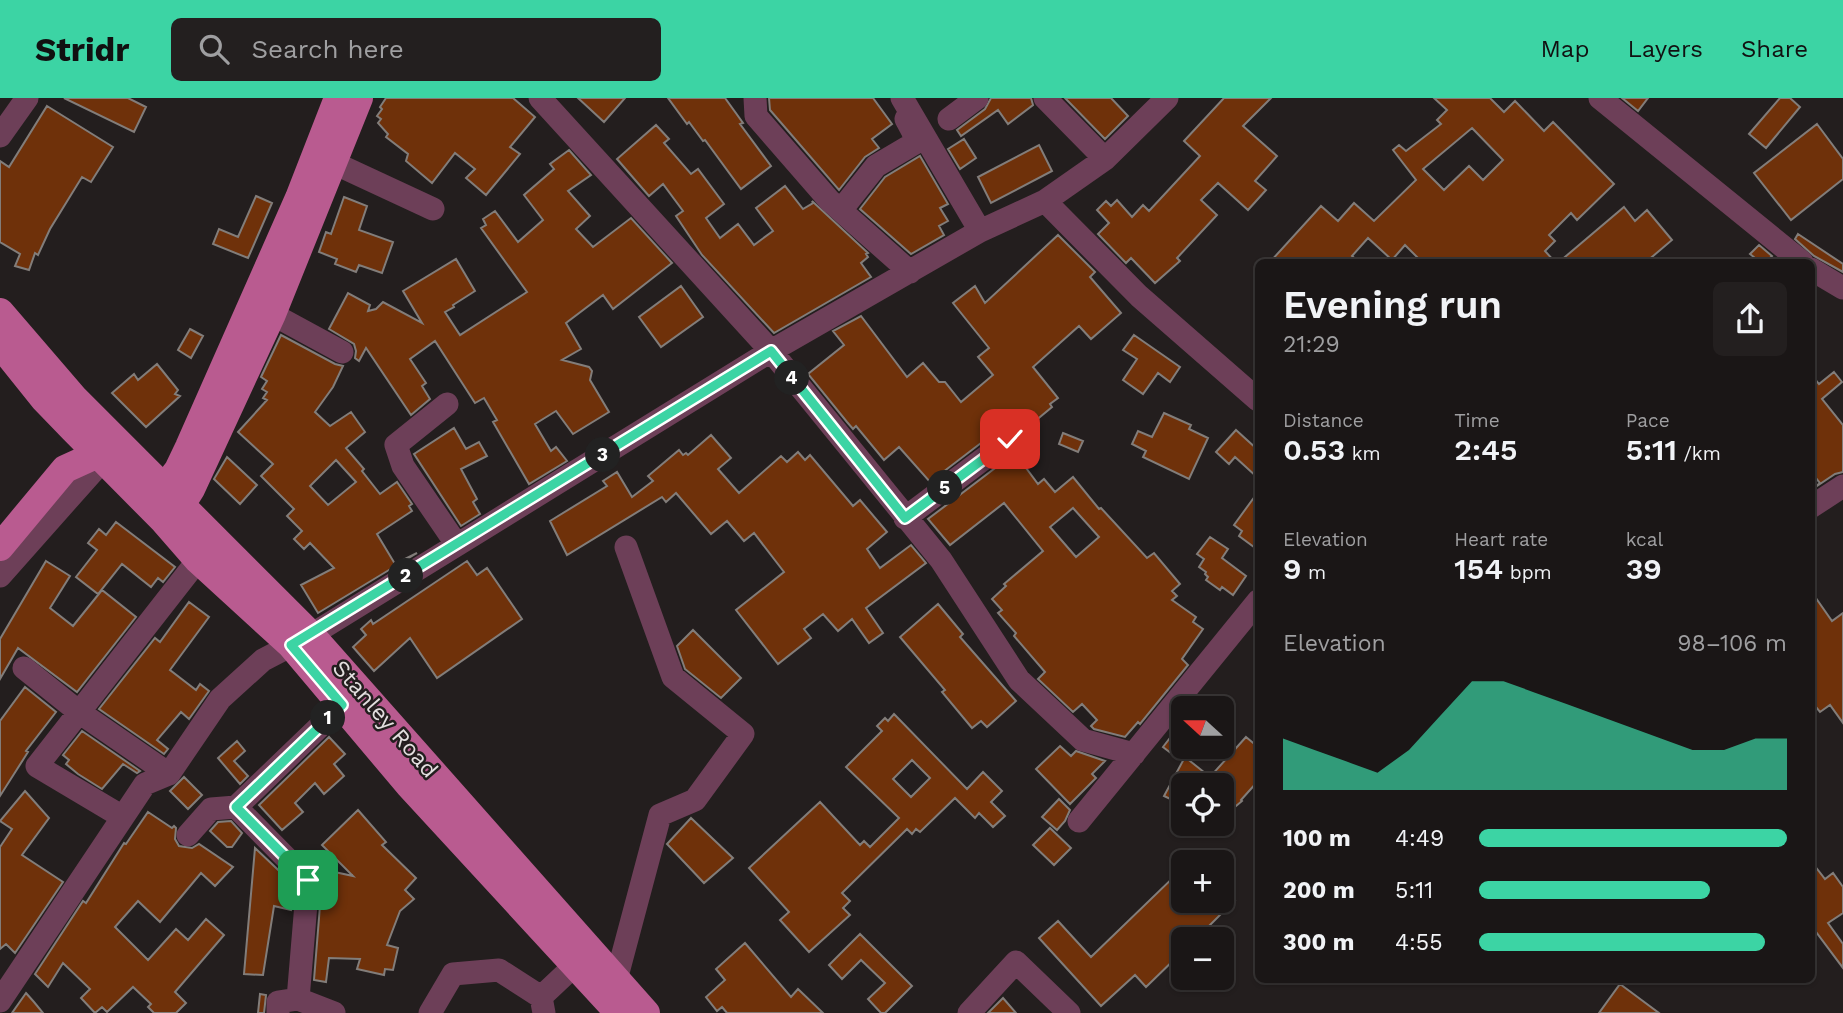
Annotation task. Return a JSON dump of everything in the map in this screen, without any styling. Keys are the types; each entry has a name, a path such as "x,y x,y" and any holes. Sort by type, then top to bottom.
{"main road":[{"path":"165,505 299,198 338,98"},
{"path":"165,505 191,489 272,314 359,98"},
{"name":"Stanley Road","path":"0,312 165,505 301,640 646,1013"},
{"name":"Stanley Road","path":"0,344 44,399 101,457 165,505 198,560 301,640 342,705 409,785 619,1013"},
{"path":"0,547 65,469 73,429"},
{"path":"65,469 101,457"}],"street":[{"path":"0,136 27,98"},
{"path":"540,98 771,351 941,560 1019,680 1083,740 1134,754"},
{"path":"755,98 756,116 841,210 910,272"},
{"path":"841,210 876,166 915,143 913,132 894,98"},
{"path":"902,98 980,231"},
{"path":"949,119 977,98"},
{"path":"1045,98 1105,159"},
{"path":"1600,98 1798,259"},
{"path":"2,995 145,784 169,774 220,699 263,660 301,640 771,351 980,231 1045,201 1105,159 1161,100"},
{"path":"334,163 433,209"},
{"path":"1045,201 1139,296 1255,397"},
{"path":"1815,271 1843,288"},
{"path":"272,314 342,352"},
{"path":"447,404 396,446 403,466 457,545"},
{"path":"905,518 1010,439"},
{"path":"0,576 101,457"},
{"path":"1815,504 1843,486"},
{"path":"616,980 660,816 695,800 743,734 673,677 626,547"},
{"path":"121,817 37,766 198,560"},
{"path":"1079,821 1255,605"},
{"path":"24,668 79,712 169,774"},
{"path":"188,835 211,809 236,807 342,705"},
{"path":"236,807 308,880 298,999"},
{"path":"969,1013 1016,962 1069,1013"},
{"path":"430,1013 453,974 499,970 543,1005 575,965"},
{"path":"278,1013 278,1002 298,999 334,1013"}],"building":[{"path":"64,98 128,98 146,107 134,132"},
{"path":"386,98 513,98 535,117 510,147 520,154 486,195 466,178 475,169 455,153 432,183 406,161 408,154 386,137 388,134 378,123 381,119 377,116"},
{"path":"578,98 625,98 604,122"},
{"path":"668,98 725,98 743,123 740,124 771,166 741,189 705,140 703,141 689,122 687,124"},
{"path":"769,98 873,98 892,124 872,139 879,148 865,157 839,190 770,110"},
{"path":"991,98 1031,98 1033,105 1008,124 998,110 961,136 957,130 985,109"},
{"path":"1065,98 1111,98 1128,116 1105,139"},
{"path":"1224,98 1271,98 1243,126 1277,156 1255,181 1266,190 1248,210 1218,183 1201,200 1217,215 1177,258 1180,261 1155,283 1131,258 1126,263 1098,234 1109,223 1097,210 1106,201 1111,206 1117,200 1132,217 1143,205 1149,211 1200,156 1184,141"},
{"path":"1434,98 1490,98 1504,112 1515,101 1544,131 1553,122 1614,184 1577,220 1571,213 1549,235 1555,241 1545,251 1552,259 1419,259 1405,245 1391,259 1368,238 1352,256 1356,259 1273,259 1321,206 1338,221 1354,203 1374,221 1416,180 1393,150 1399,145 1406,151 1441,124 1437,120 1447,110","holes":["1472,128 1503,160 1483,180 1469,166 1444,190 1423,169"]},
{"path":"1622,98 1648,98 1638,111"},
{"path":"1780,98 1790,98 1800,107 1766,148 1749,134"},
{"path":"47,106 113,147 91,182 82,177 50,229 38,255 35,253 29,270 15,266 20,254 0,242 0,161 9,167"},
{"path":"1817,124 1843,159 1843,179 1791,220 1754,173"},
{"path":"656,125 669,139 664,143 691,174 698,169 724,204 706,218 720,238 738,224 754,245 773,231 756,208 785,186 803,209 813,203 812,201 868,253 868,257 861,263 871,277 774,333 702,255 676,216 683,211 663,184 649,196 617,159"},
{"path":"964,139 976,158 960,169 948,149"},
{"path":"1039,145 1052,171 991,203 978,177"},
{"path":"569,150 591,175 568,191 590,216 576,229 593,247 631,218 672,263 613,309 603,295 566,323 581,349 562,360 589,367 592,371 590,380 609,412 573,434 556,411 535,424 551,451 556,447 567,461 529,484 493,422 497,420 484,398 475,403 435,341 410,359 426,383 422,386 430,399 411,415 366,348 359,361 355,358 354,344 329,329 348,293 370,305 368,311 376,309 383,302 422,323 403,291 456,259 475,291 445,312 460,335 527,292 481,228 486,225 483,219 495,211 518,242 543,220 524,195 554,169 550,164"},
{"path":"920,156 948,204 940,208 948,221 939,226 944,235 911,254 860,209 885,177"},
{"path":"256,196 272,203 248,258 213,244 219,229 238,237"},
{"path":"344,197 367,206 359,230 393,242 382,273 359,265 356,272 335,264 337,259 319,252 326,232 331,234"},
{"path":"1624,207 1635,221 1647,210 1672,240 1650,259 1563,259"},
{"path":"1798,234 1843,264 1843,272 1814,256 1795,239"},
{"path":"1058,235 1095,272 1090,277 1121,313 1091,339 1079,326 1033,367 1058,398 1050,404 1052,407 1022,432 1015,426 1002,427 930,482 899,447 884,460 856,426 853,429 808,374 844,345 833,331 861,316 907,377 923,363 939,382 945,382 961,402 993,375 978,357 989,348 953,303 975,286 985,303"},
{"path":"1759,245 1772,256 1769,259 1756,259 1750,254"},
{"path":"681,286 703,317 661,347 639,317"},
{"path":"190,329 203,336 191,358 178,350"},
{"path":"281,335 343,366 333,387 315,412 330,426 351,412 365,432 346,448 380,494 397,482 412,504 409,506 412,511 377,534 395,564 417,553 318,613 301,585 334,568 310,543 304,549 294,539 302,531 287,516 294,509 261,476 273,464 238,432 267,400 263,398 267,392 262,389 267,381 261,377","holes":["336,460 356,482 328,505 310,486"]},
{"path":"1134,335 1180,367 1170,382 1158,373 1143,394 1123,380 1137,359 1123,350"},
{"path":"157,364 178,390 175,394 180,396 146,427 112,393 134,374 138,380"},
{"path":"1834,372 1842,382 1822,399 1843,425 1843,472 1815,487 1820,483 1815,477 1815,379 1819,384"},
{"path":"1164,413 1191,425 1189,429 1208,438 1189,479 1143,457 1146,451 1132,444 1138,431 1152,437"},
{"path":"454,428 466,449 479,442 487,456 461,469 477,499 473,502 480,514 461,526 414,454"},
{"path":"1236,430 1255,447 1255,475 1235,457 1229,464 1216,452"},
{"path":"1063,433 1083,441 1078,452 1059,444"},
{"path":"711,435 731,458 718,469 739,493 781,456 787,462 798,452 805,460 810,455 853,506 860,500 887,532 867,549 880,568 911,545 926,563 866,608 883,633 869,643 852,619 838,631 823,614 804,629 811,638 778,664 736,610 784,572 754,533 744,541 727,521 711,534 676,493 666,502 662,497 567,555 550,521 607,486 603,481 617,472 632,497 653,481 648,476 679,450 683,455 688,455"},
{"path":"1015,453 1038,484 1044,479 1055,492 1073,477 1099,509 1101,508 1147,558 1154,553 1180,584 1172,591 1177,596 1172,600 1196,617 1193,622 1203,629 1182,659 1188,665 1140,724 1138,722 1125,737 1094,729 1091,726 1097,720 1082,704 1073,712 1038,679 1045,672 1014,636 1016,633 998,613 1002,610 992,599 1006,586 1004,584 1043,551 1004,503 950,545 928,519","holes":["1073,508 1099,537 1076,557 1050,527"]},
{"path":"227,457 257,485 240,504 214,479"},
{"path":"1255,496 1255,548 1239,536 1242,531 1234,525"},
{"path":"116,522 175,567 163,582 158,578 151,587 122,564 98,594 76,577 97,550 88,543 99,529 106,535"},
{"path":"1210,537 1228,549 1222,558 1246,576 1233,595 1206,580 1206,572 1199,567 1204,559 1197,554"},
{"path":"46,561 70,576 50,608 73,626 102,590 136,617 77,692 18,648 0,679 0,639"},
{"path":"467,561 477,575 487,568 522,619 437,678 410,638 374,671 353,647 366,635 361,629 371,620 373,624"},
{"path":"1815,597 1832,621 1843,613 1843,723 1830,705 1820,712 1815,706"},
{"path":"189,602 209,617 170,670 196,690 200,684 209,691 189,719 181,712 157,740 168,749 164,754 99,709 155,638 160,642"},
{"path":"938,604 963,634 960,637 1016,701 987,727 981,721 972,728 942,692 945,690 900,637"},
{"path":"693,630 741,678 721,698 685,669 677,646"},
{"path":"25,687 56,712 26,751 28,752 0,796 0,721"},
{"path":"894,714 967,789 983,772 1002,791 991,802 1005,816 993,827 979,813 975,818 955,798 920,832 916,829 912,834 907,829 842,893 850,901 843,908 850,915 809,952 780,920 789,912 749,868 820,802 860,845 864,841 870,847 899,818 846,767 882,731 877,726 885,718 888,721","holes":["912,760 930,778 911,797 893,779"]},
{"path":"82,731 140,771 137,773 123,764 102,789 78,774 66,764 69,760 63,755"},
{"path":"329,737 345,754 334,764 344,776 324,794 315,783 295,803 303,812 282,830 259,805"},
{"path":"1171,737 1171,753 1163,747"},
{"path":"1246,737 1255,744 1255,784 1234,808 1234,773 1214,773 1225,760 1234,760 1234,750"},
{"path":"237,741 245,751 234,761 248,776 240,784 218,758"},
{"path":"1060,746 1071,756 1076,751 1105,761 1092,774 1096,778 1070,804 1036,769"},
{"path":"1183,760 1189,760 1205,773 1176,773"},
{"path":"184,777 202,795 188,809 170,791"},
{"path":"1171,783 1171,799 1164,796"},
{"path":"25,791 49,818 22,855 63,882 15,953 6,944 0,949 0,847 12,829 0,821"},
{"path":"1059,799 1070,810 1057,830 1042,817"},
{"path":"358,810 386,842 382,845 416,878 405,890 414,899 400,911 387,945 398,948 393,970 385,969 384,975 357,969 360,959 329,958 326,982 314,980 322,881 316,868 353,876 322,845"},
{"path":"148,812 176,828 175,839 179,846 192,848 199,844 233,867 215,886 201,873 160,922 138,901 115,927 148,960 176,929 188,940 206,919 224,935 175,992 186,1003 176,1013 154,1013 148,1007 151,1004 133,987 107,1012 102,1007 95,1013 81,998 90,989 63,963 48,987 35,974 83,901 86,903 124,843 126,844"},
{"path":"691,818 733,858 704,883 667,844"},
{"path":"231,821 242,833 232,847 227,847 210,831 218,822"},
{"path":"1050,828 1071,848 1054,865 1033,845"},
{"path":"255,848 294,885 291,910 274,906 263,975 244,974"},
{"path":"1815,866 1825,879 1833,873 1843,887 1843,913 1828,923 1843,944 1843,968 1816,932"},
{"path":"1171,880 1171,913 1222,913 1208,927 1171,927 1171,963 1146,987 1135,975 1101,1006 1039,938 1058,921 1091,957"},
{"path":"860,934 912,986 885,1013 881,1013 868,999 885,983 861,960 842,979 829,965"},
{"path":"745,943 791,997 798,989 823,1013 727,1013 722,1007 717,1011 706,997 725,980 716,969"},
{"path":"1620,984 1659,1013 1599,1013"},
{"path":"26,993 34,1002 43,1013 12,1013"},
{"path":"260,994 266,995 264,1013 258,1013"},
{"path":"1003,998 1016,1013 988,1013"}],"route":[{"path":"308,880 236,807 342,705 291,645 771,351 905,518 1010,439"}]}
